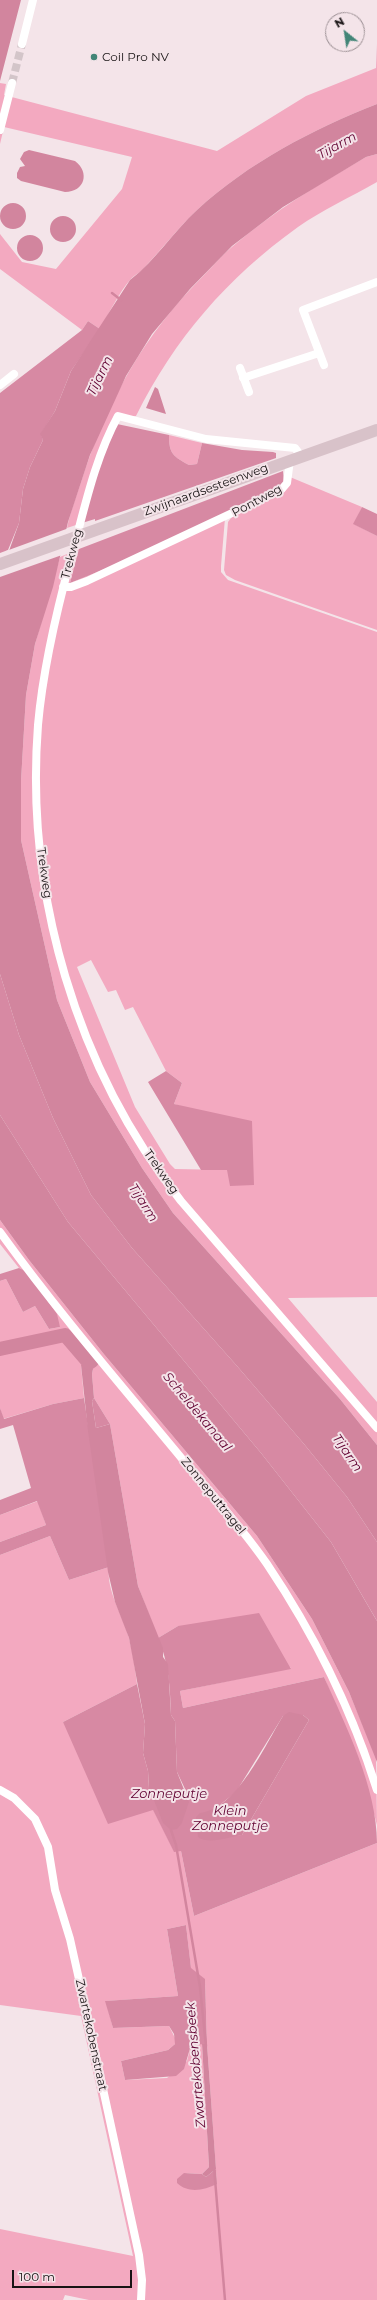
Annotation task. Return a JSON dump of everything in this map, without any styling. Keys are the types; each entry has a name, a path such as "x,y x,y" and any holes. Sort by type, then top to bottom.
{"main road":[{"name":"Zwijnaardsesteenweg","path":"0,564 377,430"}],"street":[{"path":"22,44 33,0"},
{"path":"0,130 12,83"},
{"path":"324,365 303,310 377,282"},
{"path":"243,378 319,353"},
{"path":"240,368 249,392"},
{"path":"0,385 7,376"},
{"name":"Trekweg","path":"296,458 296,448 206,439 118,416 100,458 63,587 47,657 40,709 37,751 38,821 44,884 56,943 83,1027 119,1106 154,1165 170,1188 377,1428"},
{"name":"Pontweg","path":"63,587 71,587 87,581 226,518 231,513 281,490 287,483 296,458"},
{"name":"Zonneputtragel","path":"0,1232 56,1305 266,1563 300,1616 334,1682 365,1754 377,1790"},
{"name":"Zwartekobenstraat","path":"0,1790 14,1798 34,1819 48,1847 55,1890 70,1939 139,2255 142,2280 141,2300"}],"shaded area":[{"path":"377,44 377,104 329,124 305,136 259,162 217,193 190,217 142,270 130,280 118,297 100,329 88,321 82,330 0,269 0,234 22,262 56,269 122,189 132,157 4,127 0,144 0,83 6,84 4,95 217,151 306,96 376,68"},
{"path":"377,154 377,182 327,209 298,227 248,267 205,311 168,361 136,416 119,419 82,523 67,528 71,511 103,423 130,370 163,321 183,297 229,249 264,221 314,188 366,157"},
{"path":"88,321 100,329 71,371 55,411 41,434 43,440 30,467 23,489 19,523 8,550 0,553 0,393 82,330"},
{"path":"117,424 169,435 170,446 173,454 189,465 197,464 202,443 242,450 273,452 276,453 276,458 95,521 95,519 82,523 102,459"},
{"path":"169,435 202,443 197,464 189,465 173,454 170,446"},
{"path":"283,471 284,484 137,556 70,583 79,549"},
{"path":"290,477 362,507 354,524 377,536 377,630 235,580 226,575 224,570 228,522 231,518"},
{"path":"362,507 377,514 377,536 353,524"},
{"path":"225,518 221,572 228,580 377,632 377,1297 288,1298 377,1402 377,1445 340,1399 173,1213 142,1168 90,1082 57,1000 21,840 21,781 26,695 35,644 60,557 79,549 70,583","holes":["91,960 108,992 116,990 125,1010 133,1007 166,1071 182,1083 174,1104 186,1108 254,1185 228,1170 175,1169 170,1164 135,1107 77,967"]},
{"path":"0,974 19,1035 53,1118 91,1195 132,1248 304,1444 347,1497 377,1542 377,1621 331,1542 261,1453 68,1222 0,1115"},
{"path":"166,1071 182,1083 174,1104 252,1121 254,1185 230,1186 227,1170 201,1170 148,1082"},
{"path":"0,1220 29,1260 103,1353 257,1536 312,1619 349,1692 376,1757 377,1825 362,1770 324,1677 183,1708 180,1691 291,1668 178,1626 158,1638 138,1586 110,1424 94,1398 93,1369 89,1363 81,1365 84,1398 53,1404 3,1419 0,1408 0,1281 6,1279 23,1312 35,1306 49,1329 60,1327 21,1269 0,1244"},
{"path":"19,1268 27,1272 57,1314 60,1327 49,1329 35,1306 23,1312 6,1279 0,1281 0,1274"},
{"path":"84,1398 109,1567 69,1580 50,1536 0,1555 0,1542 46,1525 37,1501 0,1515 0,1500 31,1488 13,1425 0,1429 0,1408 4,1419 53,1404"},
{"path":"94,1398 110,1424 96,1428 92,1401"},
{"path":"38,1501 46,1525 0,1542 0,1515"},
{"path":"50,1536 69,1580 109,1567 112,1594 129,1638 137,1684 63,1722 153,1809 174,1851 181,1851 194,1916 377,1843 377,2300 89,2300 65,2295 63,2300 0,2300 0,2229 133,2256 81,2016 0,2005 0,1555","holes":["186,1925 191,1969 205,1980 207,2044 217,2184 184,2173 202,2174 209,2167 202,2044 191,2045 187,2061 167,2078 125,2080 121,2061 168,2050 175,2044 176,2040 169,2026 113,2028 106,2001 178,1996 167,1929"]},
{"path":"259,1613 291,1669 180,1691 183,1708 324,1677 359,1758 366,1779 376,1822 377,1843 194,1916 181,1851 174,1852 153,1810 108,1824 63,1722 137,1684 145,1724 143,1753 148,1771 149,1788 185,1789 177,1772 175,1721 171,1715 167,1666 158,1638 178,1626","holes":["303,1715 309,1720 242,1835 198,1837 198,1825 211,1812 236,1792 283,1716"]},
{"path":"186,1925 191,1968 205,1979 207,2044 191,2045 184,2069 176,2076 125,2080 121,2061 168,2050 175,2044 174,2034 169,2026 113,2028 105,2001 178,1996 167,1929"},
{"path":"216,2169 217,2184 212,2186 192,2190 186,2189 177,2183 177,2179 184,2173 202,2174 206,2177"}],"water":[{"path":"0,0 21,0 0,81"},
{"name":"Tijarm","path":"377,104 377,154 366,157 283,207 232,246 190,289 152,334 126,376 90,455 68,522 53,587 35,644 26,695 21,781 21,840 57,1000 90,1082 142,1168 173,1213 340,1399 377,1445 377,1542 347,1497 304,1444 132,1248 91,1195 53,1118 19,1035 0,974 0,576 19,523 23,489 30,467 43,440 40,434 55,411 71,371 130,280 148,264 197,210 259,162 329,124"},
{"path":"29,150 75,161 83,170 84,176 81,185 77,189 65,192 21,181 17,178 17,173 20,167 25,166 20,159 24,152"},
{"path":"13,203 22,207 26,216 22,225 13,229 4,225 0,216 4,207"},
{"path":"63,216 72,220 76,229 72,238 63,242 54,238 50,229 54,220"},
{"path":"30,235 39,239 43,248 39,257 30,261 21,257 17,248 21,239"},
{"path":"155,387 158,389 166,414 146,408"},
{"name":"Scheldekanaal","path":"0,1115 68,1222 261,1453 331,1542 377,1621 377,1762 349,1692 312,1619 257,1536 103,1353 29,1260 0,1220"},
{"name":"Zonneputje","path":"89,1363 93,1369 94,1398 92,1401 96,1428 110,1424 138,1586 163,1648 163,1657 168,1664 171,1715 175,1721 177,1772 189,1802 182,1823 177,1829 171,1830 163,1823 149,1788 148,1771 143,1753 145,1724 129,1638 115,1602 108,1572 88,1431 81,1365"},
{"name":"Klein Zonneputje","path":"289,1712 303,1715 309,1720 242,1835 213,1840 198,1837 196,1817 200,1813 213,1809 226,1800 238,1788 259,1758 283,1716"},
{"path":"202,2044 207,2044 216,2169 206,2177 202,2174 209,2167"}],"pier":[{"path":"69,528 62,555 0,577 0,569 6,551"}],"waterway":[{"path":"112,293 121,300"},
{"path":"0,1349 65,1335 89,1363 92,1361"},
{"name":"Zwartekobensbeek","path":"171,1830 176,1845 200,1987 206,2046"},
{"name":"Zwartekobensbeek","path":"214,2167 225,2300"}],"tunnel":[{"path":"12,83 22,44"}],"place":[{"name":"Coil Pro NV","path":"94,57"}]}
